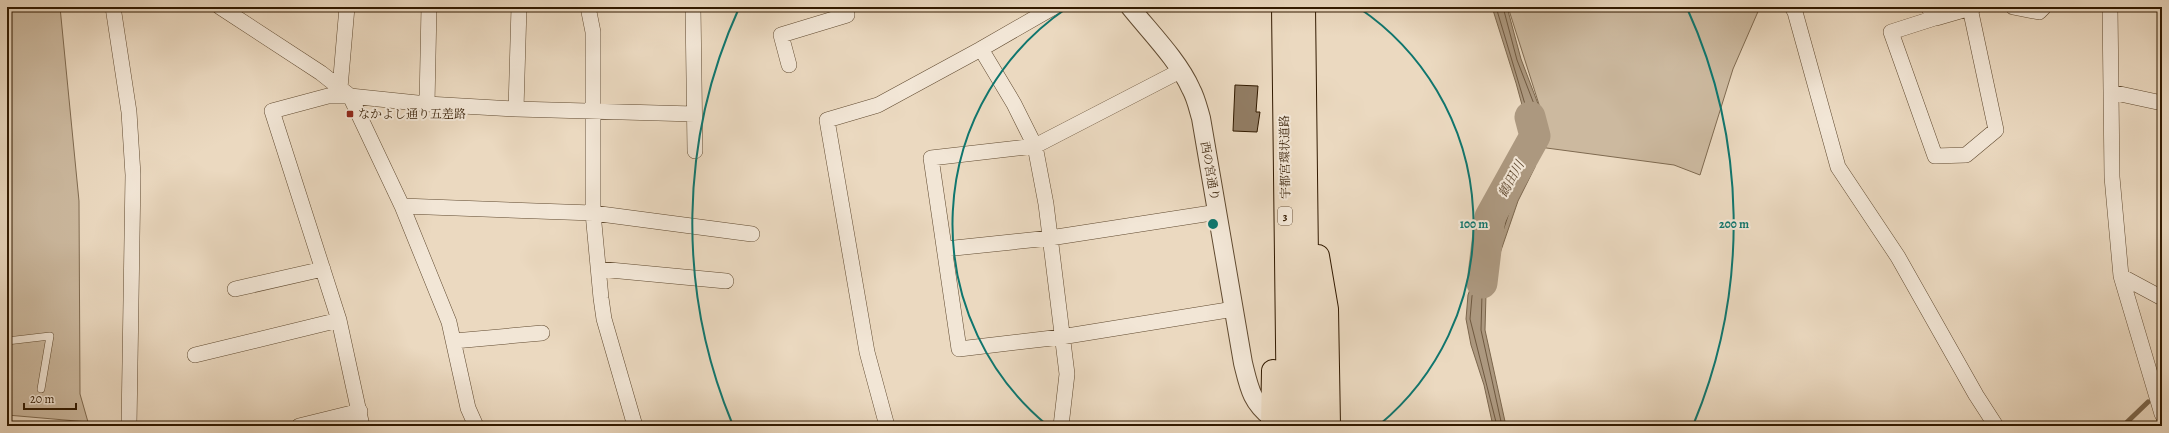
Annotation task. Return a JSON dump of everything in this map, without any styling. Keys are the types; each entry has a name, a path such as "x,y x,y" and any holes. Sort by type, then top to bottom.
{"main road":[{"name":"宇都宮環状道路","path":"1277,423 1285,178 1283,7"},
{"name":"宇都宮環状道路","path":"1304,7 1309,426"},
{"name":"3","path":"1306,181 1327,309 1329,426"}],"street":[{"path":"113,7 129,112 133,175 130,426"},
{"path":"220,7 321,73 345,92 402,206 454,341 468,408 476,426"},
{"path":"345,92 347,7"},
{"path":"427,104 429,7"},
{"path":"516,109 519,7"},
{"path":"588,7 593,32 593,213 604,319 635,426"},
{"path":"693,7 694,114 696,151"},
{"path":"789,65 780,35 847,15 842,7"},
{"path":"887,426 867,352 826,120 878,104 981,49 1054,7"},
{"name":"西の宮通り","path":"1130,7 1180,71 1191,89 1201,118 1243,363 1253,396 1259,408 1277,423"},
{"path":"1792,7 1795,12 1838,167 1898,257 1976,395 1996,426"},
{"path":"1928,7 1936,18 1972,8 1996,130 1966,154 1935,156 1891,32 1941,16"},
{"path":"2013,7 2039,12 2044,7"},
{"path":"2110,7 2112,177 2121,276 2162,414"},
{"path":"981,49 1014,104 1035,146 1050,238 1061,337 1067,374 1061,426"},
{"path":"1180,71 1035,146 931,158 958,349 1061,337 1234,309"},
{"path":"362,426 360,411 339,320 272,111 345,92 427,104 516,109 694,114"},
{"path":"2111,92 2162,103"},
{"path":"402,206 593,213 752,234"},
{"path":"945,250 1050,238 1218,212"},
{"path":"235,289 323,269"},
{"path":"599,269 726,281"},
{"path":"2121,276 2162,298"},
{"path":"195,355 339,320"},
{"path":"454,341 542,333"},
{"path":"299,426 360,411"}],"lane":[{"path":"7,341 50,336 41,389"}],"shaded area":[{"path":"7,7 60,7 79,201 80,394 88,422 7,415"},
{"path":"1508,7 1760,7 1733,69 1700,175 1674,165 1539,147 1543,117"}],"water":[{"path":"1492,7 1507,7 1521,59 1543,117 1535,167 1518,201 1486,294 1485,330 1506,426 1493,426 1484,385 1471,345 1466,319 1468,295 1494,222 1522,164 1530,134 1516,83"}],"building":[{"path":"1235,85 1258,86 1256,112 1260,112 1257,132 1233,131"}],"waterway":[{"name":"鶴田川","path":"1482,283 1490,217 1535,136 1530,117"},
{"path":"2123,426 2148,402"}],"place":[{"name":"なかよし通り五差路","path":"350,114"}]}
